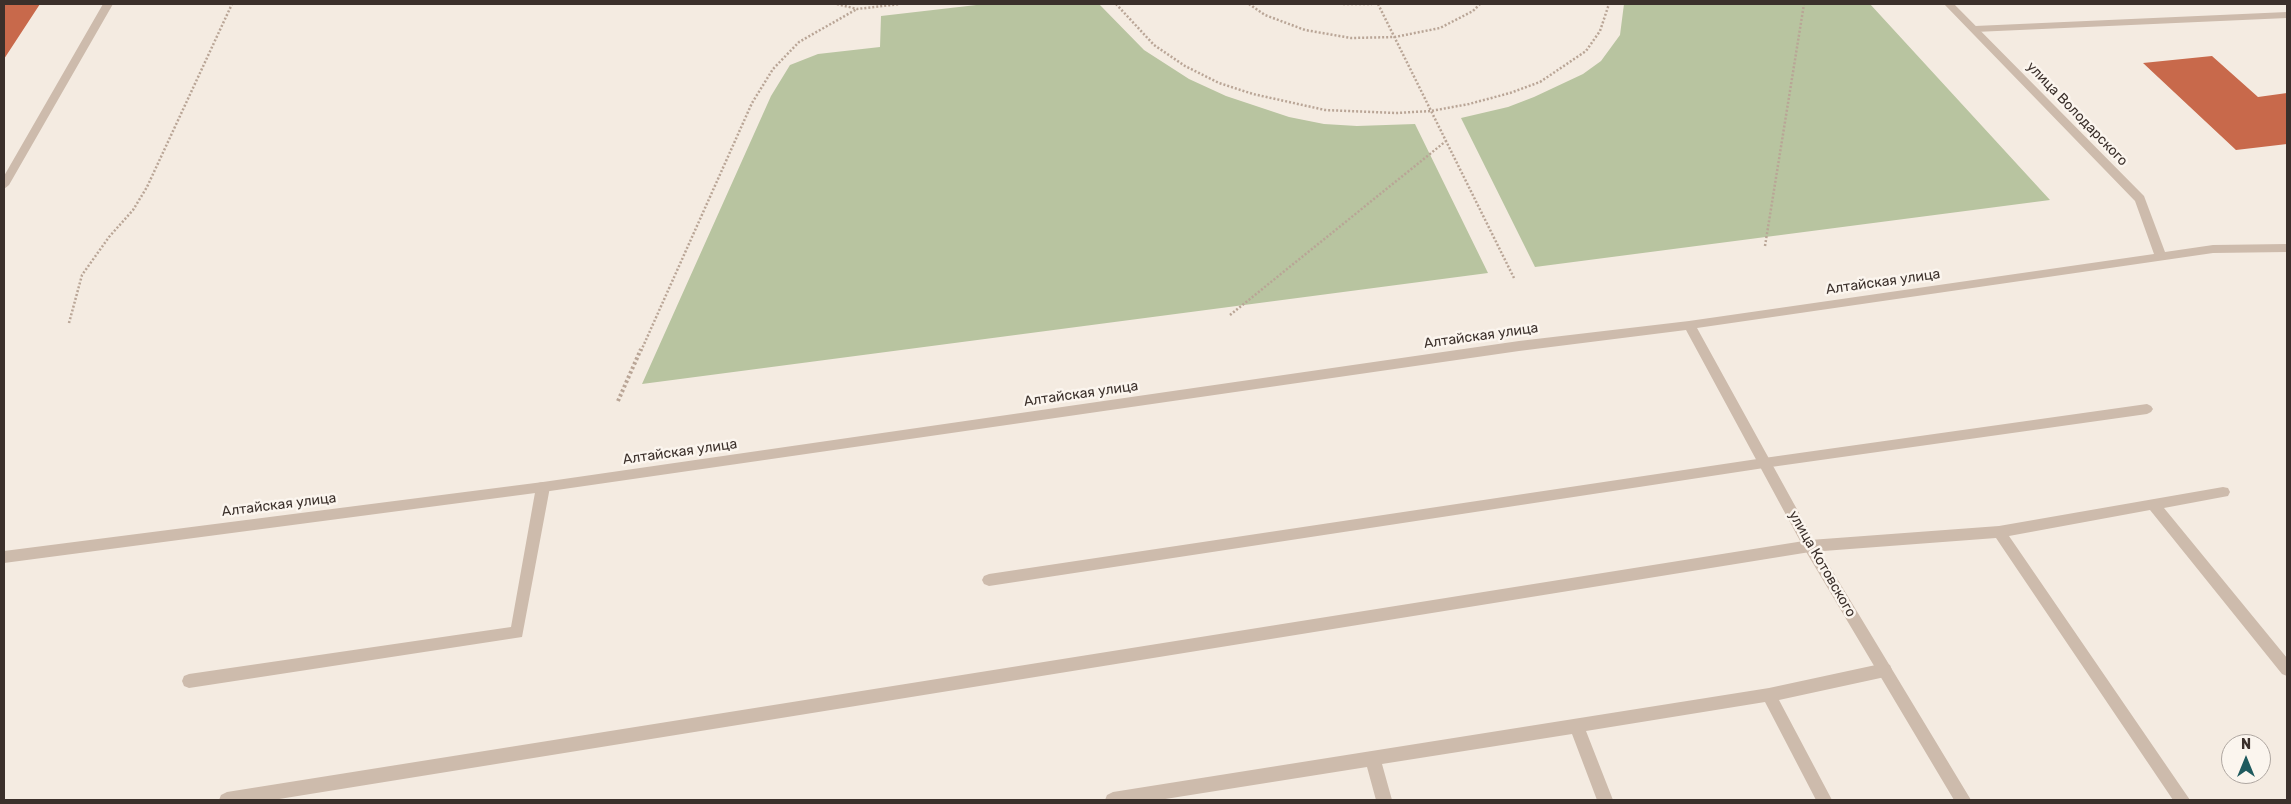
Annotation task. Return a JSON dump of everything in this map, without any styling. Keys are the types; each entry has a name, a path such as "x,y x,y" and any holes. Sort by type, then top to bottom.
{"street":[{"path":"4,185 108,4"},
{"name":"улица Володарского","path":"1949,4 2140,199 2161,258"},
{"path":"1975,29 2287,15"},
{"name":"Алтайская улица","path":"4,557 543,487 1519,346 1689,324 2214,249 2287,248"},
{"name":"улица Котовского","path":"1689,324 1810,546 1963,800"},
{"path":"989,580 1764,462 2147,409"},
{"path":"189,681 517,632 543,487"},
{"path":"228,800 1810,546 1998,532 2223,492"},
{"path":"2153,504 2287,669"},
{"path":"1998,532 2182,800"},
{"path":"1113,800 1155,797 1576,725 1769,695 1885,670"},
{"path":"1769,695 1824,800"},
{"path":"1576,725 1605,800"},
{"path":"1373,759 1384,800"}],"path":[{"path":"69,323 82,275 109,237 133,210 147,187 232,4"},
{"path":"837,4 857,9 900,4"},
{"path":"1116,4 1154,45 1185,66 1227,86 1279,101 1325,110 1396,113 1431,111 1486,100 1540,82 1586,51 1600,31 1608,12 1609,4"},
{"path":"1249,4 1265,15 1305,30 1351,38 1395,37 1440,28 1473,11 1480,4"},
{"path":"1343,4 1372,4"},
{"path":"1378,4 1514,278"},
{"path":"1764,246 1804,4"},
{"path":"618,400 752,103 773,69 799,42 857,9"},
{"path":"1230,316 1446,141"}],"green space":[{"path":"985,4 1099,4 1144,50 1189,79 1226,96 1289,117 1324,124 1357,126 1415,124 1488,273 642,384 771,96 790,65 818,54 880,47 881,16"},
{"path":"1624,4 1870,4 2050,200 1535,267 1461,118 1508,107 1583,74 1601,61 1620,35"}],"building":[{"path":"4,4 40,4 4,59"},
{"path":"2212,56 2258,97 2287,93 2287,144 2236,150 2143,63"}]}
